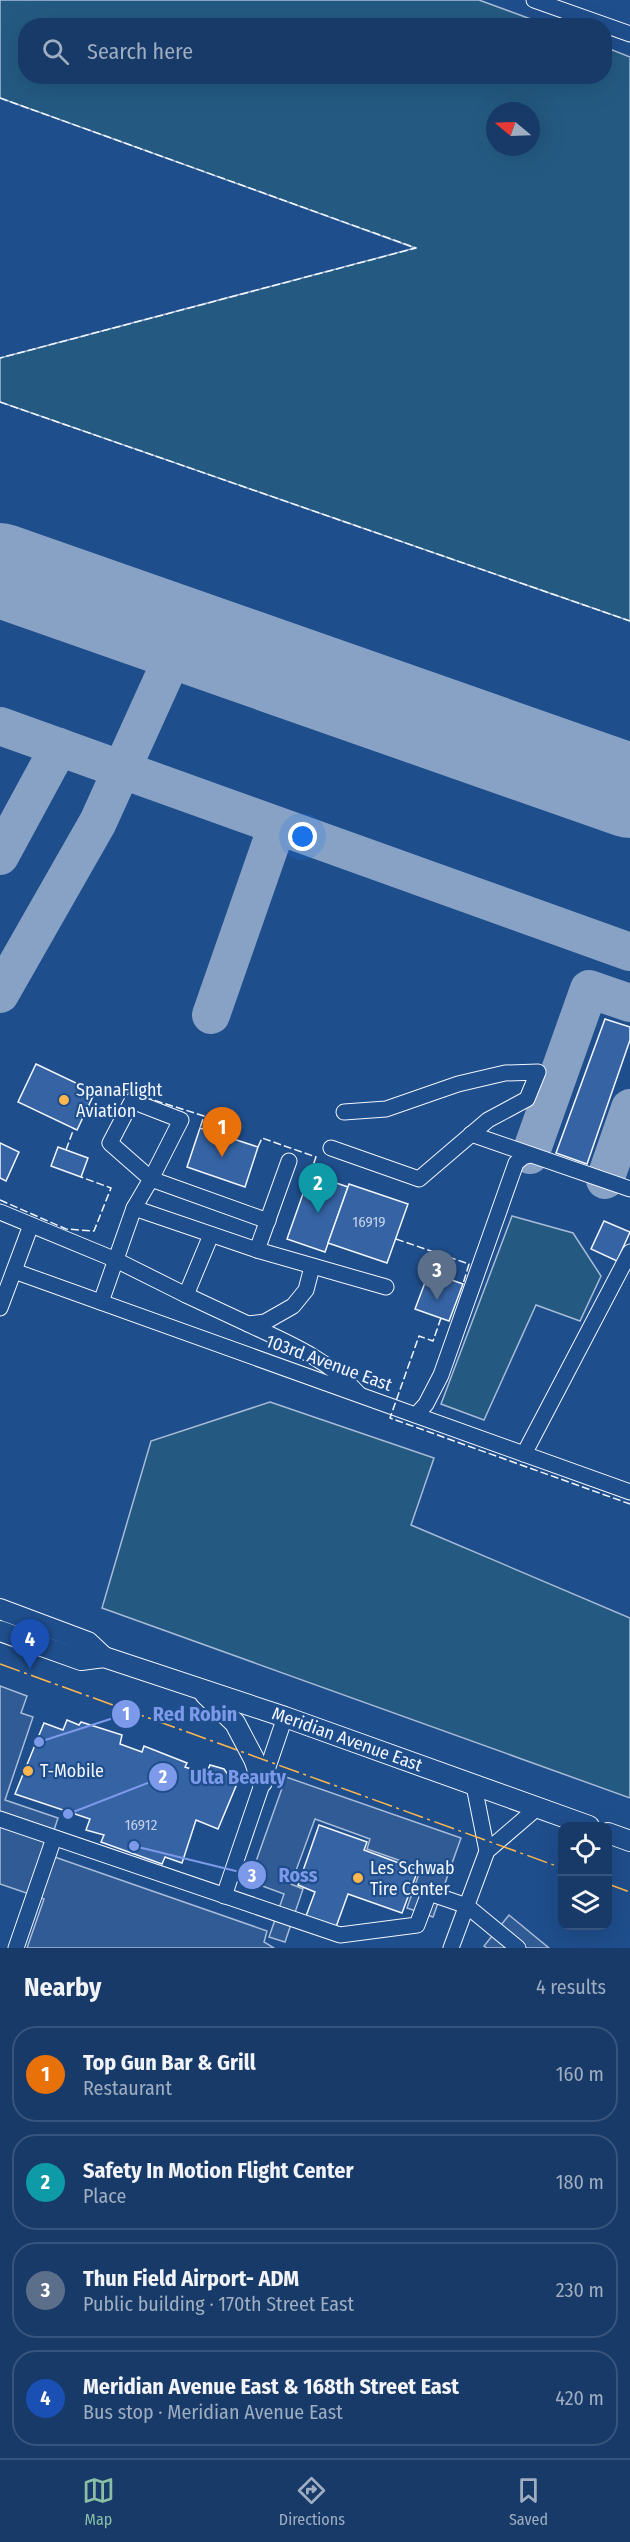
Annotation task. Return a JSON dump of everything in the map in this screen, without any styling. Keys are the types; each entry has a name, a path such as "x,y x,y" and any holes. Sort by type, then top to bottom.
{"main road":[{"name":"Meridian Avenue East","path":"0,1609 88,1642 104,1658"},
{"name":"Meridian Avenue East","path":"0,1631 81,1660 104,1658 285,1717 575,1822"},
{"path":"201,1690 235,1723 254,1759 262,1782"},
{"path":"612,1834 630,1841"}],"street":[{"path":"534,0 585,18"},
{"path":"612,28 630,34"},
{"path":"331,1148 418,1179 488,1120 527,1099 538,1072 505,1073 458,1084 386,1109 344,1112"},
{"path":"101,1302 134,1208 151,1179 181,1120 132,1101 110,1143 151,1179 268,1221"},
{"path":"471,1134 630,1189"},
{"path":"416,1415 426,1404 441,1375 516,1163 530,1155"},
{"path":"257,1250 290,1161"},
{"path":"134,1208 257,1250 386,1287"},
{"path":"0,1212 116,1260 313,1354 344,1377 359,1394"},
{"path":"0,1308 31,1225"},
{"path":"186,1295 211,1235"},
{"path":"524,1454 630,1252"},
{"path":"248,1324 265,1322 293,1306 306,1290 312,1267"},
{"name":"103rd Avenue East","path":"14,1271 630,1492"},
{"path":"224,1896 285,1717"},
{"path":"474,1786 487,1851"},
{"path":"452,1948 487,1851 537,1808"},
{"path":"0,1819 340,1935 417,1925 429,1893 467,1906 518,1948"},
{"path":"16,1948 54,1838"}],"shaded area":[{"path":"0,0 479,0 528,18 18,18 18,84 612,84 612,50 630,57 630,621 0,402 0,358 415,248 0,98"},
{"path":"512,1216 573,1233 601,1276 580,1321 536,1305 484,1420 441,1404"},
{"path":"270,1402 434,1458 411,1525 630,1618 630,1798 102,1608 151,1441"},
{"path":"0,1686 27,1696 21,1713 33,1717 5,1800 58,1818 46,1854 267,1931 264,1942 274,1948 27,1948 44,1899 0,1884"},
{"path":"286,1777 461,1838 433,1917 407,1908 421,1868 367,1849 370,1839 315,1819 291,1884 303,1889 285,1942 269,1937 284,1894 249,1881"},
{"path":"509,1915 549,1948 487,1948 484,1946"}],"building":[{"path":"605,1019 630,1027 630,1040 587,1164 556,1153"},
{"path":"36,1064 95,1092 77,1130 18,1102"},
{"path":"200,1128 258,1147 245,1187 187,1167"},
{"path":"0,1143 19,1152 6,1181 0,1178"},
{"path":"58,1147 88,1158 81,1177 51,1166"},
{"path":"310,1174 348,1187 325,1252 287,1239"},
{"path":"349,1184 408,1204 387,1263 328,1243"},
{"path":"604,1221 630,1232 617,1261 591,1249"},
{"path":"429,1272 463,1284 449,1321 415,1309"},
{"path":"67,1720 122,1735 120,1744 142,1752 144,1746 187,1763 185,1767 206,1774 210,1765 224,1769 236,1786 218,1829 196,1820 182,1863 165,1857 162,1864 101,1842 104,1835 86,1830 90,1819 15,1794 44,1723 63,1730"},
{"name":"Les Schwab Tire Center","path":"319,1825 367,1842 364,1850 418,1870 402,1913 348,1894 336,1927 306,1916 315,1892 298,1885"}],"taxiway":[{"path":"0,994 98,822 183,634"},
{"path":"0,726 630,952"},
{"path":"0,856 59,747"},
{"path":"211,1015 277,826"},
{"path":"530,1155 589,989 630,1003"},
{"path":"605,1180 630,1108"}],"runway":[{"path":"0,570 630,791"}],"fence":[{"path":"0,98 416,248 0,358"},
{"path":"0,402 630,621"},
{"path":"95,1092 103,1091 106,1085 204,1116 200,1128"},
{"path":"66,1150 74,1128"},
{"path":"258,1147 262,1138 316,1157 310,1174"},
{"path":"0,1200 66,1229 94,1231 111,1188 81,1177"},
{"path":"396,1239 469,1264 463,1284"},
{"path":"441,1318 433,1341 419,1336 390,1418 630,1504"}],"power":[{"path":"0,1664 558,1867"},
{"path":"612,1885 630,1892"}],"place":[{"name":"SpanaFlight Aviation","path":"64,1100"},
{"name":"Top Gun Bar & Grill","path":"222,1157"},
{"name":"Safety In Motion Flight Center","path":"318,1213"},
{"name":"Thun Field Airport- ADM","path":"437,1300"},
{"name":"Meridian Avenue East & 168th Street East","path":"30,1669"},
{"name":"Red Robin","path":"39,1742"},
{"name":"T-Mobile","path":"28,1771"},
{"name":"Ulta Beauty","path":"68,1814"},
{"name":"Ross","path":"134,1846"},
{"name":"Les Schwab Tire Center","path":"358,1878"}]}
